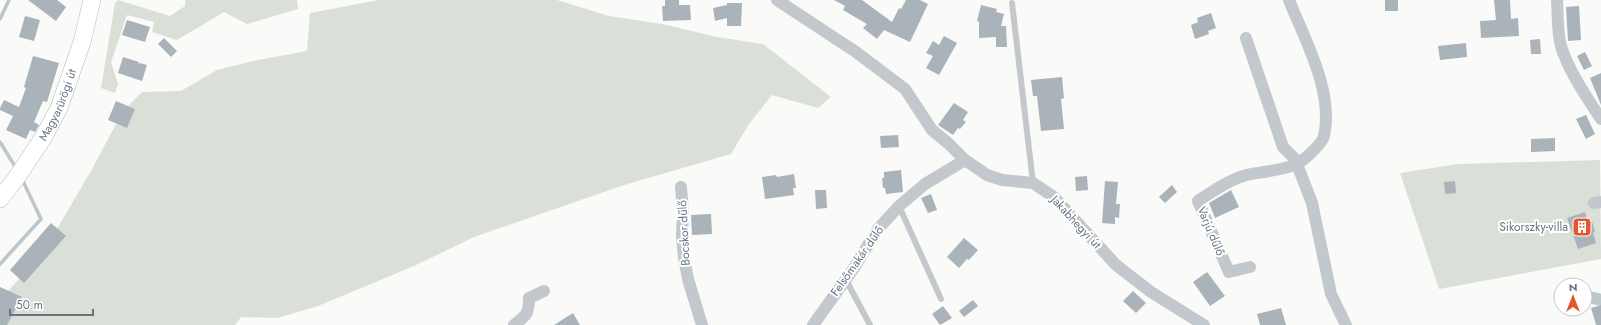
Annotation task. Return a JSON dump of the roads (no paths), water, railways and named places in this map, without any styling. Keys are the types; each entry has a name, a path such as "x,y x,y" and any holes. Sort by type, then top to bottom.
{"main road":[{"name":"Magyarürögi út","path":"0,199 17,177 43,138 59,108 82,42 92,0"}],"street":[{"name":"Jakabhegyi út","path":"777,0 856,52 905,89 932,130 965,160 987,175 1002,180 1033,183 1054,197 1116,265 1151,292 1204,325"},
{"name":"Varjú dűlő","path":"1250,267 1229,272 1198,201 1220,186 1245,176 1297,164 1312,152 1324,138 1327,110 1319,76 1289,0"},
{"path":"1557,0 1561,46 1572,71 1601,118"},
{"path":"1246,38 1282,147 1295,159 1312,203 1331,294 1346,325"},
{"name":"Felsőmakár dűlő","path":"812,325 846,280 877,230 899,206 925,184 965,160"},
{"name":"Bocskor dűlő","path":"681,187 684,258 688,279 702,325"},
{"path":"514,325 524,318 529,310 529,298 544,291"}],"lane":[{"path":"1012,3 1033,183"},
{"path":"899,206 941,299"},
{"path":"846,280 870,325"}],"waterway":[{"path":"0,19 9,0"},
{"path":"0,142 16,168"},
{"path":"0,264 41,219 22,179"},
{"path":"1593,298 1601,300"}],"place":[{"name":"Sikorszky-villa","path":"1582,227"}]}
